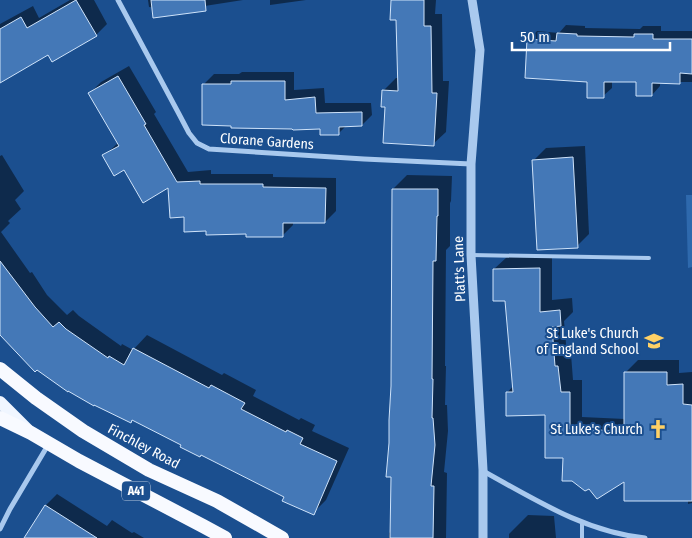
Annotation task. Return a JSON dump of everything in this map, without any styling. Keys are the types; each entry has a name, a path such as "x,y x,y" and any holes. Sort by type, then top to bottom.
{"highway":[{"name":"Finchley Road","path":"0,369 36,398 83,431 149,470 217,501 282,538"},
{"name":"A41","path":"0,418 31,432 79,461 224,538"}],"main road":[{"path":"0,402 31,432"}],"street":[{"name":"Clorane Gardens","path":"118,0 189,133 197,143 203,146 210,149 471,164"},
{"name":"Platt's Lane","path":"472,0 480,50 471,164 471,255 483,470 483,538"},
{"path":"0,530 10,509 50,443"},
{"path":"483,470 563,515 603,530 630,537 645,538"}],"lane":[{"path":"471,255 648,258"},
{"path":"582,522 582,538"}],"shaded area":[{"path":"686,195 692,195 692,267 688,268"}],"building":[{"path":"76,0 97,36 52,62 48,55 0,83 0,29 21,17 27,28"},
{"path":"151,0 205,0 206,11 153,18"},
{"path":"391,0 424,0 424,26 431,26 432,93 437,93 434,146 383,143 385,107 381,107 382,90 398,91 396,20 390,20"},
{"path":"557,33 577,34 577,36 634,37 634,34 653,34 653,39 692,39 692,74 680,73 680,84 652,83 652,96 636,96 636,82 604,82 604,98 587,98 587,82 525,78 527,39 556,41"},
{"path":"118,76 177,182 200,181 200,184 263,184 263,187 326,188 325,223 283,223 283,237 246,237 246,234 206,235 206,231 184,232 184,217 170,218 168,188 143,203 124,170 114,176 102,155 119,146 88,93"},
{"path":"231,81 285,81 285,100 315,97 316,113 362,112 362,126 339,127 339,135 320,135 320,129 231,128 231,126 202,125 202,84 231,84"},
{"path":"573,157 578,248 537,250 532,160"},
{"path":"392,189 438,189 436,261 433,261 432,418 435,445 431,486 434,486 433,538 390,538 391,477 386,477 391,386"},
{"path":"0,261 35,307 53,327 59,322 108,358 109,356 124,365 133,348 209,388 211,385 245,403 241,409 286,432 287,430 303,438 300,444 337,461 314,515 282,501 284,497 201,455 200,457 180,447 181,445 132,420 131,423 94,406 68,392 37,370 35,372 0,335"},
{"path":"540,268 540,312 560,310 561,326 552,327 555,366 558,366 561,392 570,392 570,429 624,431 624,372 667,372 667,385 683,384 683,404 692,405 692,501 624,501 624,482 597,499 589,489 585,491 572,481 562,481 563,458 545,458 545,415 506,416 506,392 513,392 505,301 493,301 493,269"},
{"path":"45,505 97,538 24,538"}],"place":[{"name":"St Luke's Church of England School","path":"654,341"},
{"name":"St Luke's Church","path":"658,429"}]}
